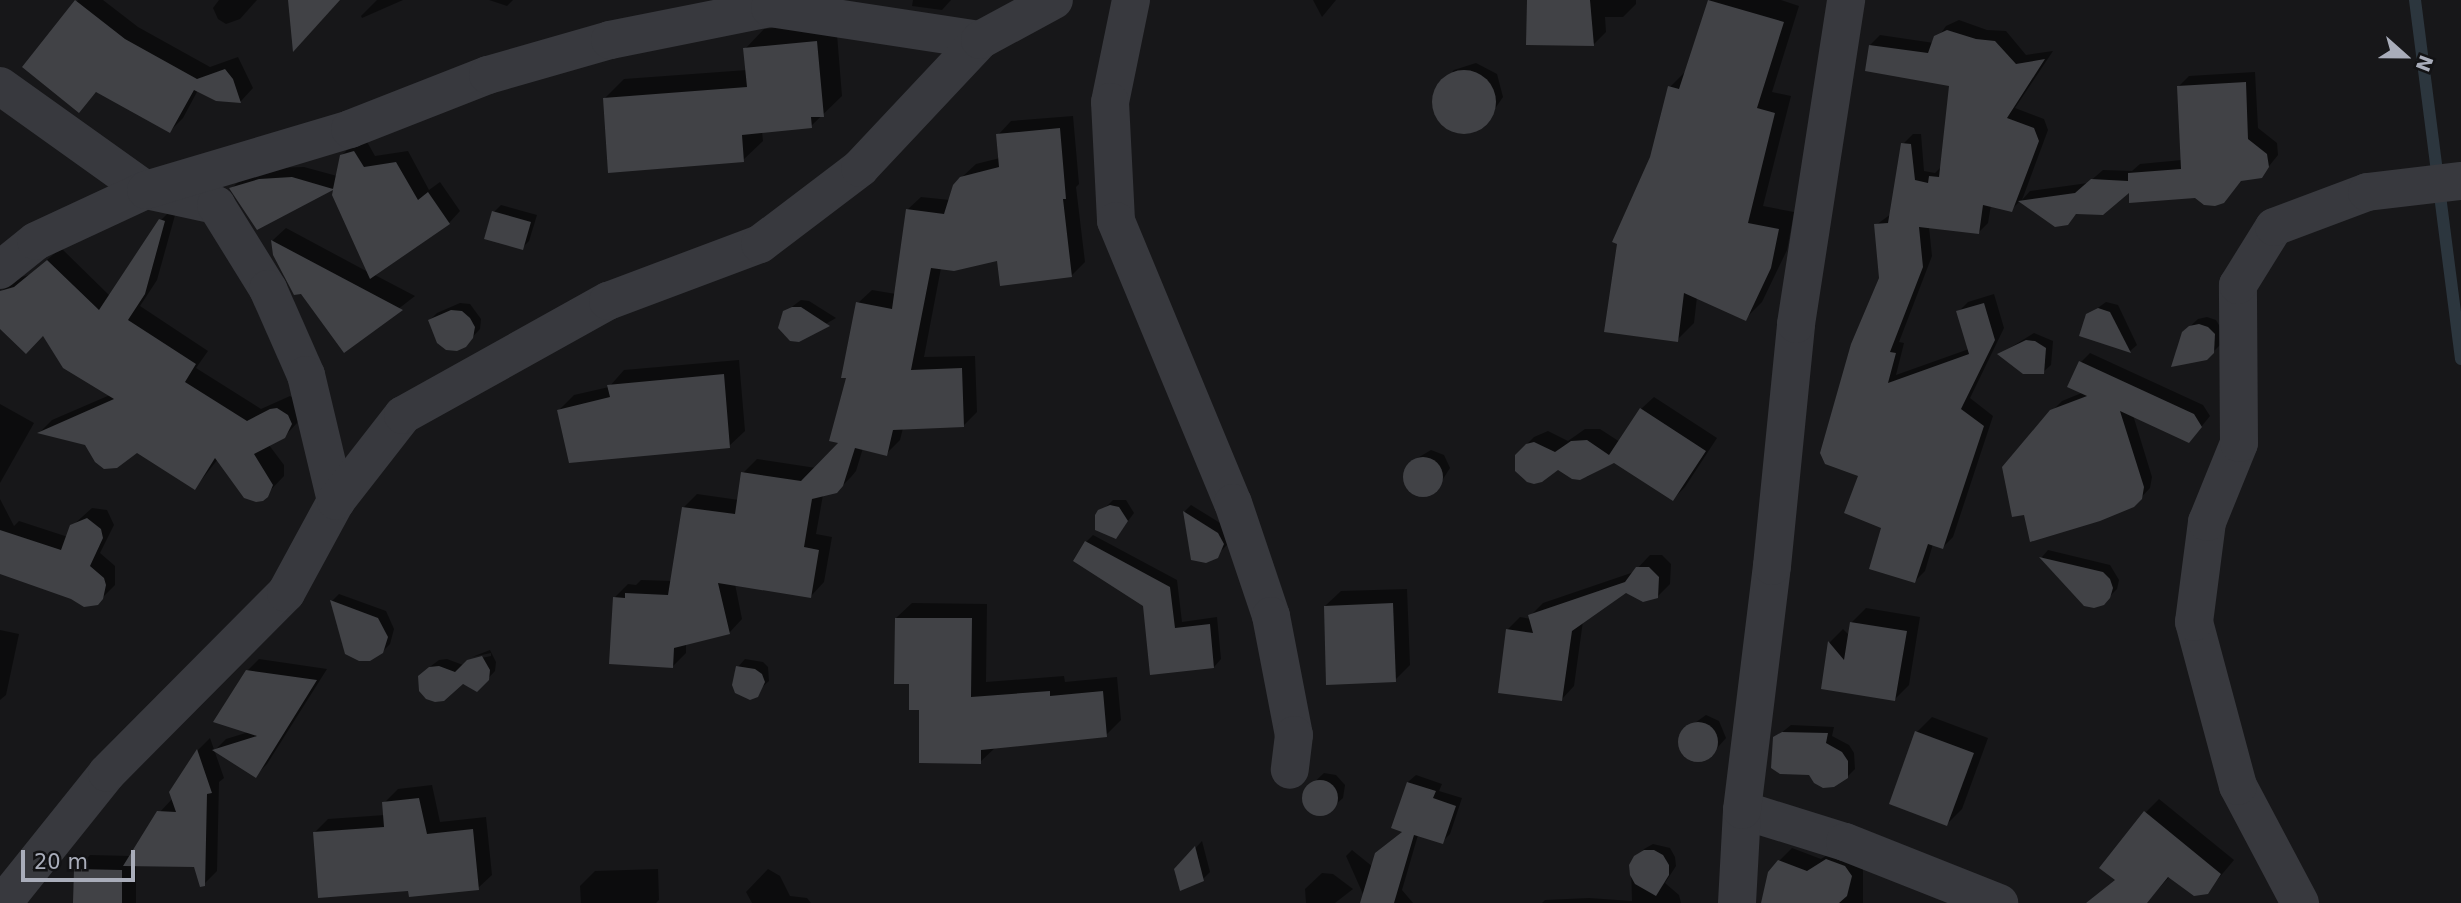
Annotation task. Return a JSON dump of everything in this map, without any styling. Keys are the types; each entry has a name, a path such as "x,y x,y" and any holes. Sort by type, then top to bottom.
{"street":[{"path":"3,903 107,773 286,593 336,501 402,415 608,301 760,244 860,168 980,40 1054,0"},
{"path":"1131,0 1110,102 1116,221 1234,503 1271,616 1294,735 1290,770"},
{"path":"1737,903 1742,810 1772,566 1796,324 1846,0"},
{"path":"0,270 36,241 146,190 350,129 488,75 610,40 770,8 980,40"},
{"path":"0,86 146,190 216,205 268,289 306,375 336,501"},
{"path":"2300,903 2238,786 2194,622 2207,522 2239,443 2238,285 2274,227 2367,192 2461,181"},
{"path":"1742,810 1845,842 1998,903"}],"building":[{"path":"75,0 125,39 197,79 225,69 233,79 241,103 216,101 194,90 170,133 96,92 79,113 22,67"},
{"path":"288,0 340,0 293,52"},
{"path":"1527,0 1590,0 1594,46 1526,45"},
{"path":"1708,0 1784,22 1757,108 1775,113 1748,223 1779,229 1771,268 1746,321 1684,293 1678,342 1604,332 1617,244 1612,242 1650,157 1668,86 1679,89"},
{"path":"1947,30 1976,39 1995,41 2016,64 2045,59 2007,118 2034,128 2039,141 2012,212 1983,205 1979,234 1919,227 1923,267 1890,352 1896,353 1888,383 1969,354 1956,311 1984,303 1995,340 1961,409 1984,426 1943,549 1928,544 1915,583 1869,569 1881,528 1844,513 1858,476 1825,464 1820,453 1851,344 1879,278 1874,224 1888,223 1901,143 1911,144 1915,180 1928,183 1929,176 1939,177 1949,86 1865,71 1869,45 1928,53 1934,36"},
{"path":"817,41 824,117 811,117 812,128 742,135 744,162 608,173 603,98 747,87 743,48"},
{"path":"1464,70 1482,76 1490,84 1496,102 1490,120 1482,128 1464,134 1446,128 1438,120 1432,102 1438,84 1446,76"},
{"path":"2246,82 2248,139 2267,154 2269,167 2262,178 2241,181 2224,203 2204,205 2195,198 2129,203 2129,193 2103,215 2076,214 2068,225 2055,227 2018,201 2075,193 2091,179 2128,181 2128,173 2181,169 2177,86"},
{"path":"1060,128 1066,199 1063,199 1072,277 1000,286 997,261 954,271 931,268 911,370 962,368 964,427 893,430 887,456 855,448 843,486 837,493 812,499 804,547 819,550 811,598 718,583 730,634 674,648 673,668 609,664 613,597 625,598 625,593 668,595 682,507 735,514 741,472 801,481 838,443 829,441 846,378 841,378 856,302 892,309 906,209 944,214 953,185 960,177 999,167 996,134"},
{"path":"354,151 364,167 396,162 418,200 428,192 450,224 370,279 332,195 333,190 257,230 229,188 259,179 292,177 333,189 340,155"},
{"path":"492,211 531,222 523,250 484,239"},
{"path":"159,219 165,221 145,294 128,320 196,364 185,382 247,421 270,409 277,408 288,415 292,424 285,438 254,454 273,485 268,497 263,501 244,498 215,458 195,490 137,453 117,468 104,469 95,462 85,445 37,433 114,399 63,368 43,336 26,354 0,329 0,291 14,287 47,260 99,310"},
{"path":"271,240 403,310 344,353 301,294 294,295 273,255"},
{"path":"801,307 830,326 799,342 790,341 778,328 783,311"},
{"path":"2098,308 2110,312 2131,353 2079,336 2086,314"},
{"path":"451,310 462,311 475,327 473,338 466,347 457,351 446,350 437,343 428,320"},
{"path":"2199,324 2208,327 2215,334 2214,353 2207,360 2171,367 2182,332 2189,326"},
{"path":"2026,340 2035,341 2046,348 2044,374 2023,374 1997,354"},
{"path":"2079,361 2194,414 2202,427 2189,443 2120,411 2144,487 2142,499 2134,507 2100,521 2030,542 2024,515 2012,517 2002,467 2050,410 2087,396 2067,387"},
{"path":"724,374 730,448 569,463 557,410 610,397 607,385"},
{"path":"1640,408 1706,451 1673,501 1614,463 1580,480 1572,479 1558,470 1542,482 1534,484 1527,482 1515,471 1515,455 1526,444 1534,442 1555,452 1571,441 1587,440 1609,455"},
{"path":"1423,457 1431,458 1437,463 1442,469 1442,485 1437,491 1431,496 1423,497 1415,496 1409,491 1404,485 1403,477 1404,469 1409,463 1415,458"},
{"path":"1110,505 1119,507 1128,521 1116,539 1095,530 1095,515 1098,510"},
{"path":"1183,511 1218,533 1224,544 1218,558 1206,563 1191,560"},
{"path":"87,518 101,529 103,538 90,566 104,578 106,585 103,599 98,605 84,607 71,599 0,574 0,530 61,550 70,525"},
{"path":"1085,541 1170,587 1175,628 1210,624 1214,668 1150,675 1143,606 1073,561"},
{"path":"2039,557 2103,572 2110,579 2113,588 2110,598 2104,605 2094,608 2084,606"},
{"path":"1636,567 1649,567 1659,577 1658,598 1643,602 1626,593 1572,631 1562,701 1498,693 1506,629 1533,633 1528,615 1625,582"},
{"path":"330,600 378,618 388,637 383,653 370,661 359,661 345,654"},
{"path":"1393,603 1396,682 1326,685 1324,606"},
{"path":"895,618 972,618 971,697 1050,691 1050,696 1103,691 1107,737 981,750 981,764 919,763 919,710 909,710 909,684 894,684"},
{"path":"1850,622 1907,631 1895,701 1821,689 1828,641 1844,660"},
{"path":"482,656 490,670 489,680 477,692 463,684 444,701 435,702 426,699 419,691 418,676 429,667 439,666 455,672 467,660"},
{"path":"736,666 755,669 762,674 765,682 758,697 750,700 735,693 732,685"},
{"path":"246,670 317,680 256,778 212,750 257,736 213,722"},
{"path":"1698,722 1712,728 1718,742 1712,756 1698,762 1684,756 1678,742 1684,728"},
{"path":"1915,731 1974,753 1947,826 1889,804"},
{"path":"1782,732 1828,733 1826,743 1842,752 1848,761 1848,778 1834,787 1823,788 1814,783 1809,775 1780,774 1771,768 1773,737"},
{"path":"197,749 212,793 207,794 205,886 200,887 194,867 123,866 157,811 176,812 169,792"},
{"path":"1320,780 1333,785 1338,798 1333,811 1320,816 1307,811 1302,798 1307,785"},
{"path":"1407,782 1436,791 1433,798 1456,806 1443,844 1414,835 1394,903 1360,903 1375,853 1402,832 1391,828"},
{"path":"419,798 427,834 473,829 479,890 409,897 408,891 318,898 313,832 384,827 382,802"},
{"path":"2144,811 2221,874 2208,894 2194,896 2168,877 2147,903 2086,903 2115,880 2099,868"},
{"path":"1195,846 1204,881 1180,891 1174,869"},
{"path":"1644,850 1654,850 1663,855 1669,865 1669,875 1656,896 1635,884 1630,875 1629,865 1634,856"},
{"path":"1826,859 1845,866 1852,876 1847,896 1839,903 1761,903 1768,872 1778,860 1807,871"},
{"path":"74,869 122,870 122,903 73,903"}],"waterway":[{"path":"2415,0 2461,359"}]}
